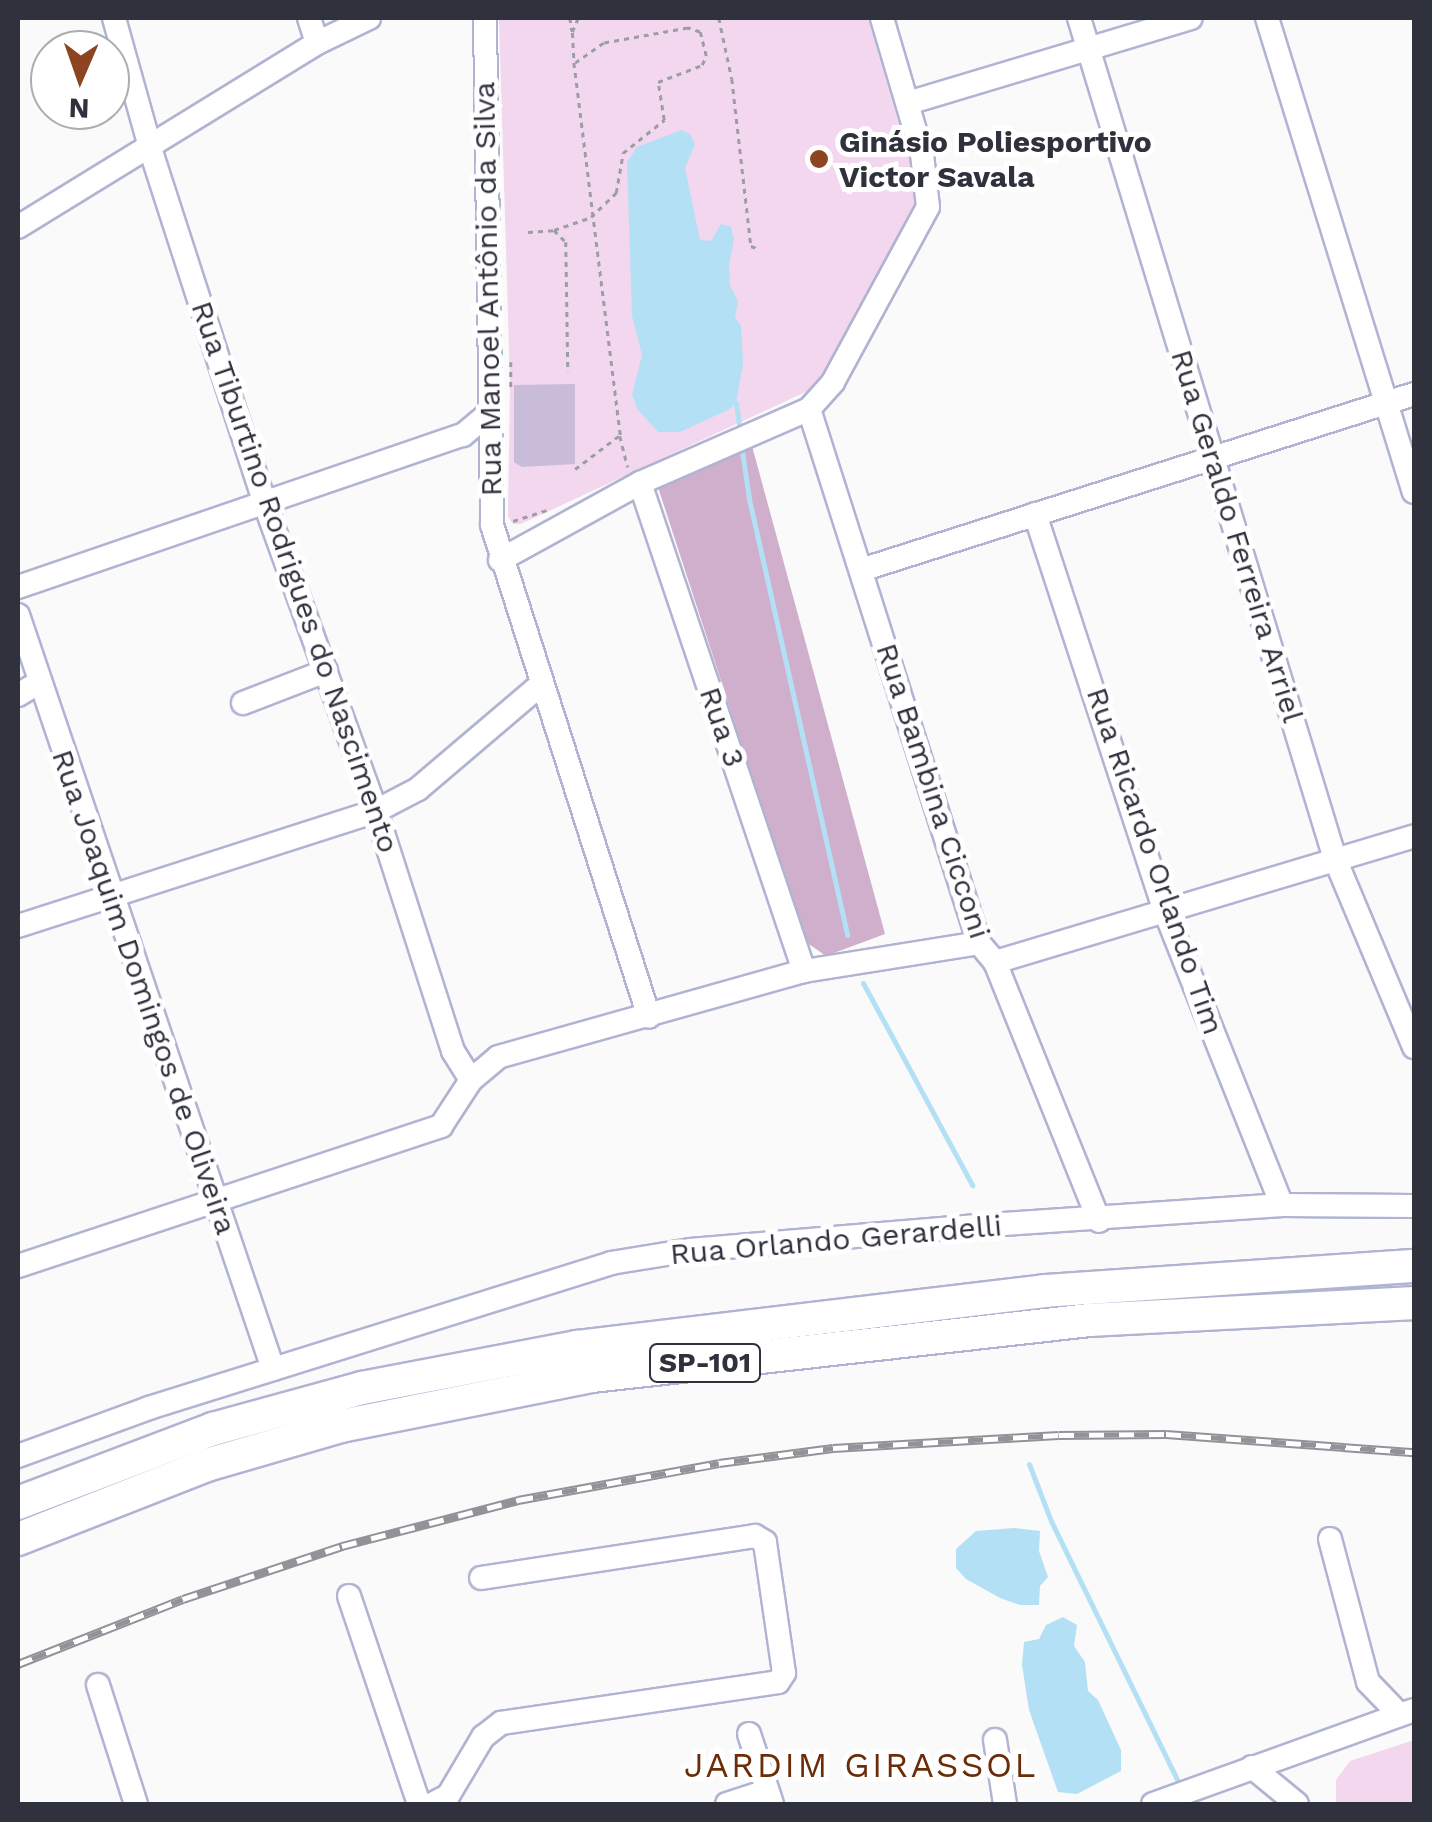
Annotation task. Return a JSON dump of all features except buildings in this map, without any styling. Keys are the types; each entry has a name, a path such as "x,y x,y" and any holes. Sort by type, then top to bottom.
{"highway":[{"name":"SP-101","path":"18,1503 213,1429 362,1388 578,1347 1062,1289 1414,1266"},
{"name":"SP-101","path":"18,1539 207,1466 341,1426 575,1379 1090,1320 1414,1303"}],"street":[{"name":"Rua Tiburtino Rodrigues do Nascimento","path":"114,18 150,147 264,501 376,811 454,1051 471,1080"},
{"path":"309,18 317,43"},
{"path":"18,227 317,43 370,18"},
{"name":"Rua Manoel Antônio da Silva","path":"485,18 490,494 500,560 649,1018"},
{"path":"500,560 635,478 809,409 832,382 928,207 922,154 882,18"},
{"name":"Rua Geraldo Ferreira Arriel","path":"1079,18 1335,859 1414,1047"},
{"path":"908,102 1191,18"},
{"path":"1267,18 1414,492"},
{"path":"861,570 1213,454 1414,394"},
{"name":"Rua Bambina Cicconi","path":"809,409 979,943 995,962 1099,1220"},
{"path":"18,588 463,435 489,413"},
{"name":"Rua 3","path":"635,478 804,972"},
{"name":"Rua Ricardo Orlando Tim","path":"1035,514 1166,914 1282,1205"},
{"name":"Rua Joaquim Domingos de Oliveira","path":"18,615 273,1368"},
{"path":"243,702 326,672"},
{"path":"18,695 40,682"},
{"path":"18,926 110,893 376,811 418,789 540,685"},
{"path":"995,962 1166,914 1414,836"},
{"path":"18,1266 441,1126 471,1080 498,1058 804,972 979,943"},
{"name":"Rua Orlando Gerardelli","path":"18,1456 273,1368 611,1264 710,1248 1282,1205 1414,1206"},
{"path":"432,1804 448,1796 483,1738 501,1723 778,1682 784,1673 765,1542 756,1536 480,1578"},
{"path":"1330,1539 1368,1682 1358,1728"},
{"path":"349,1596 419,1804"},
{"path":"1368,1682 1407,1712"},
{"path":"98,1685 136,1804"},
{"path":"1153,1804 1407,1712"},
{"path":"727,1804 770,1798 749,1734"},
{"path":"995,1740 1005,1804"},
{"path":"1252,1767 1297,1804"}],"path":[{"path":"570,18 620,435 635,478"},
{"path":"572,32 578,18"},
{"path":"720,18 732,78 750,246 759,250"},
{"path":"528,232 554,230 591,217 621,184 624,153 662,124 658,82 702,64 703,37 688,28 604,43 581,55 574,68"},
{"path":"554,230 566,242 568,372"},
{"path":"511,361 511,400"},
{"path":"575,469 620,435"},
{"path":"510,516 522,522 558,506"}],"shaded area":[{"path":"499,18 868,18 924,211 829,371 812,389 521,524 513,524 508,517 510,384"},
{"path":"749,435 885,934 826,956 806,942 655,478"},
{"path":"1414,1740 1414,1804 1336,1804 1336,1780 1350,1761"}],"water":[{"path":"682,130 690,134 695,144 685,168 700,240 711,241 721,224 731,227 734,239 730,285 738,301 735,317 741,326 743,364 736,403 730,409 680,432 658,432 638,410 632,395 642,355 632,316 627,162 637,147"},
{"path":"976,1531 1040,1531 1039,1551 1048,1577 1040,1586 1039,1605 1020,1605 1000,1598 966,1579 956,1568 956,1549"},
{"path":"1063,1617 1077,1625 1074,1646 1085,1662 1088,1691 1098,1700 1121,1750 1121,1771 1077,1794 1058,1792 1029,1710 1022,1665 1024,1642 1039,1639 1046,1625"}],"waterway":[{"path":"736,403 740,433"},
{"path":"741,444 749,499 847,935"},
{"path":"863,983 972,1185"},
{"path":"1029,1464 1051,1521 1181,1787"}],"railway":[{"path":"18,1664 183,1599 342,1546 518,1500 719,1463 833,1448 1059,1435 1166,1434 1414,1452"}],"place":[{"name":"Ginásio Poliesportivo Victor Savala","path":"819,159"}],"district":[{"name":"JARDIM GIRASSOL","path":"861,1765"}]}
